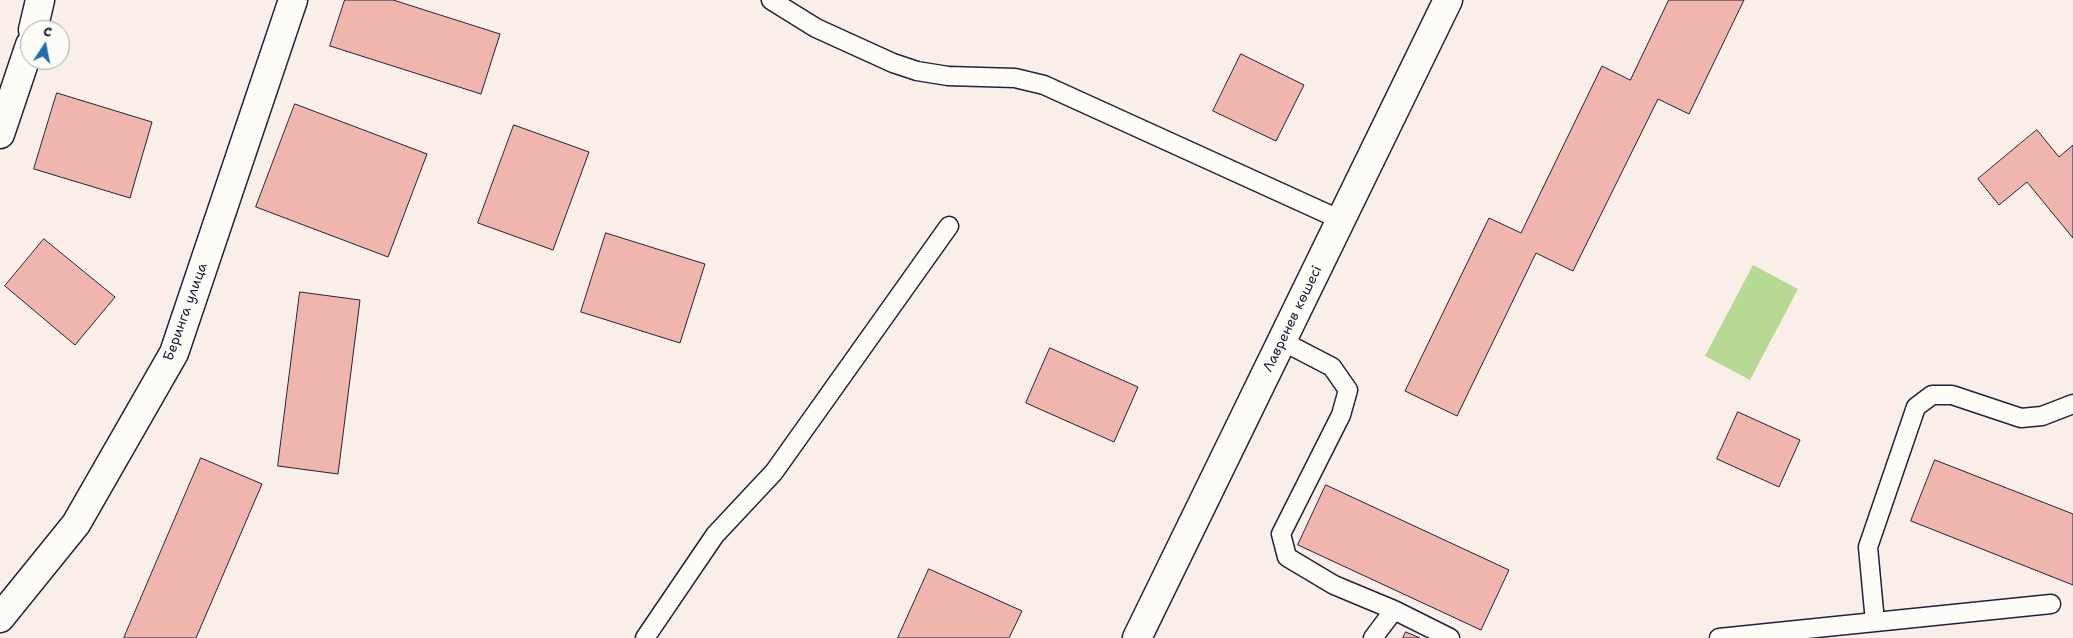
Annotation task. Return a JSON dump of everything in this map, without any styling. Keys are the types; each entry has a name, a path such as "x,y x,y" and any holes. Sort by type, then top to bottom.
{"street":[{"path":"35,20 40,0"},
{"name":"Беринга улица","path":"0,618 76,524 174,353 293,0"},
{"name":"Лавренев көшесі","path":"1137,638 1448,0"},
{"path":"0,134 22,70"}],"lane":[{"path":"771,0 816,28 893,63 917,71 948,76 1015,78 1044,84 1341,220"},
{"path":"645,638 715,535 774,472 949,226"},
{"path":"1282,341 1332,367 1348,390 1340,415 1281,534 1287,557 1334,585 1394,610 1450,638"},
{"path":"1875,622 1868,547 1916,406 1932,395 1952,395 2021,418 2042,416 2073,404"},
{"path":"1719,638 2051,604"},
{"path":"1373,638 1394,610"}],"green space":[{"path":"1753,265 1798,289 1750,380 1705,356"}],"building":[{"path":"345,0 393,0 500,34 481,94 330,46"},
{"path":"1669,0 1744,0 1689,114 1658,99 1573,271 1536,253 1457,416 1405,391 1489,218 1521,233 1602,66 1630,80"},
{"path":"1241,54 1304,85 1276,141 1213,111"},
{"path":"57,93 152,122 130,198 34,169"},
{"path":"295,104 427,154 388,257 256,207"},
{"path":"514,125 589,152 553,250 478,223"},
{"path":"2037,130 2059,157 2073,145 2073,238 2027,182 1999,205 1978,179"},
{"path":"606,233 705,264 680,343 581,312"},
{"path":"44,239 115,297 75,345 5,286"},
{"path":"300,292 360,300 338,474 278,466"},
{"path":"1050,348 1138,387 1114,442 1026,403"},
{"path":"1738,412 1800,440 1779,487 1717,459"},
{"path":"201,458 262,484 196,638 124,638"},
{"path":"1935,460 2073,514 2073,585 1911,521"},
{"path":"1326,485 1509,570 1481,630 1298,545"},
{"path":"929,569 1022,611 1009,638 898,638"},
{"path":"1406,632 1420,638 1403,638"}]}
